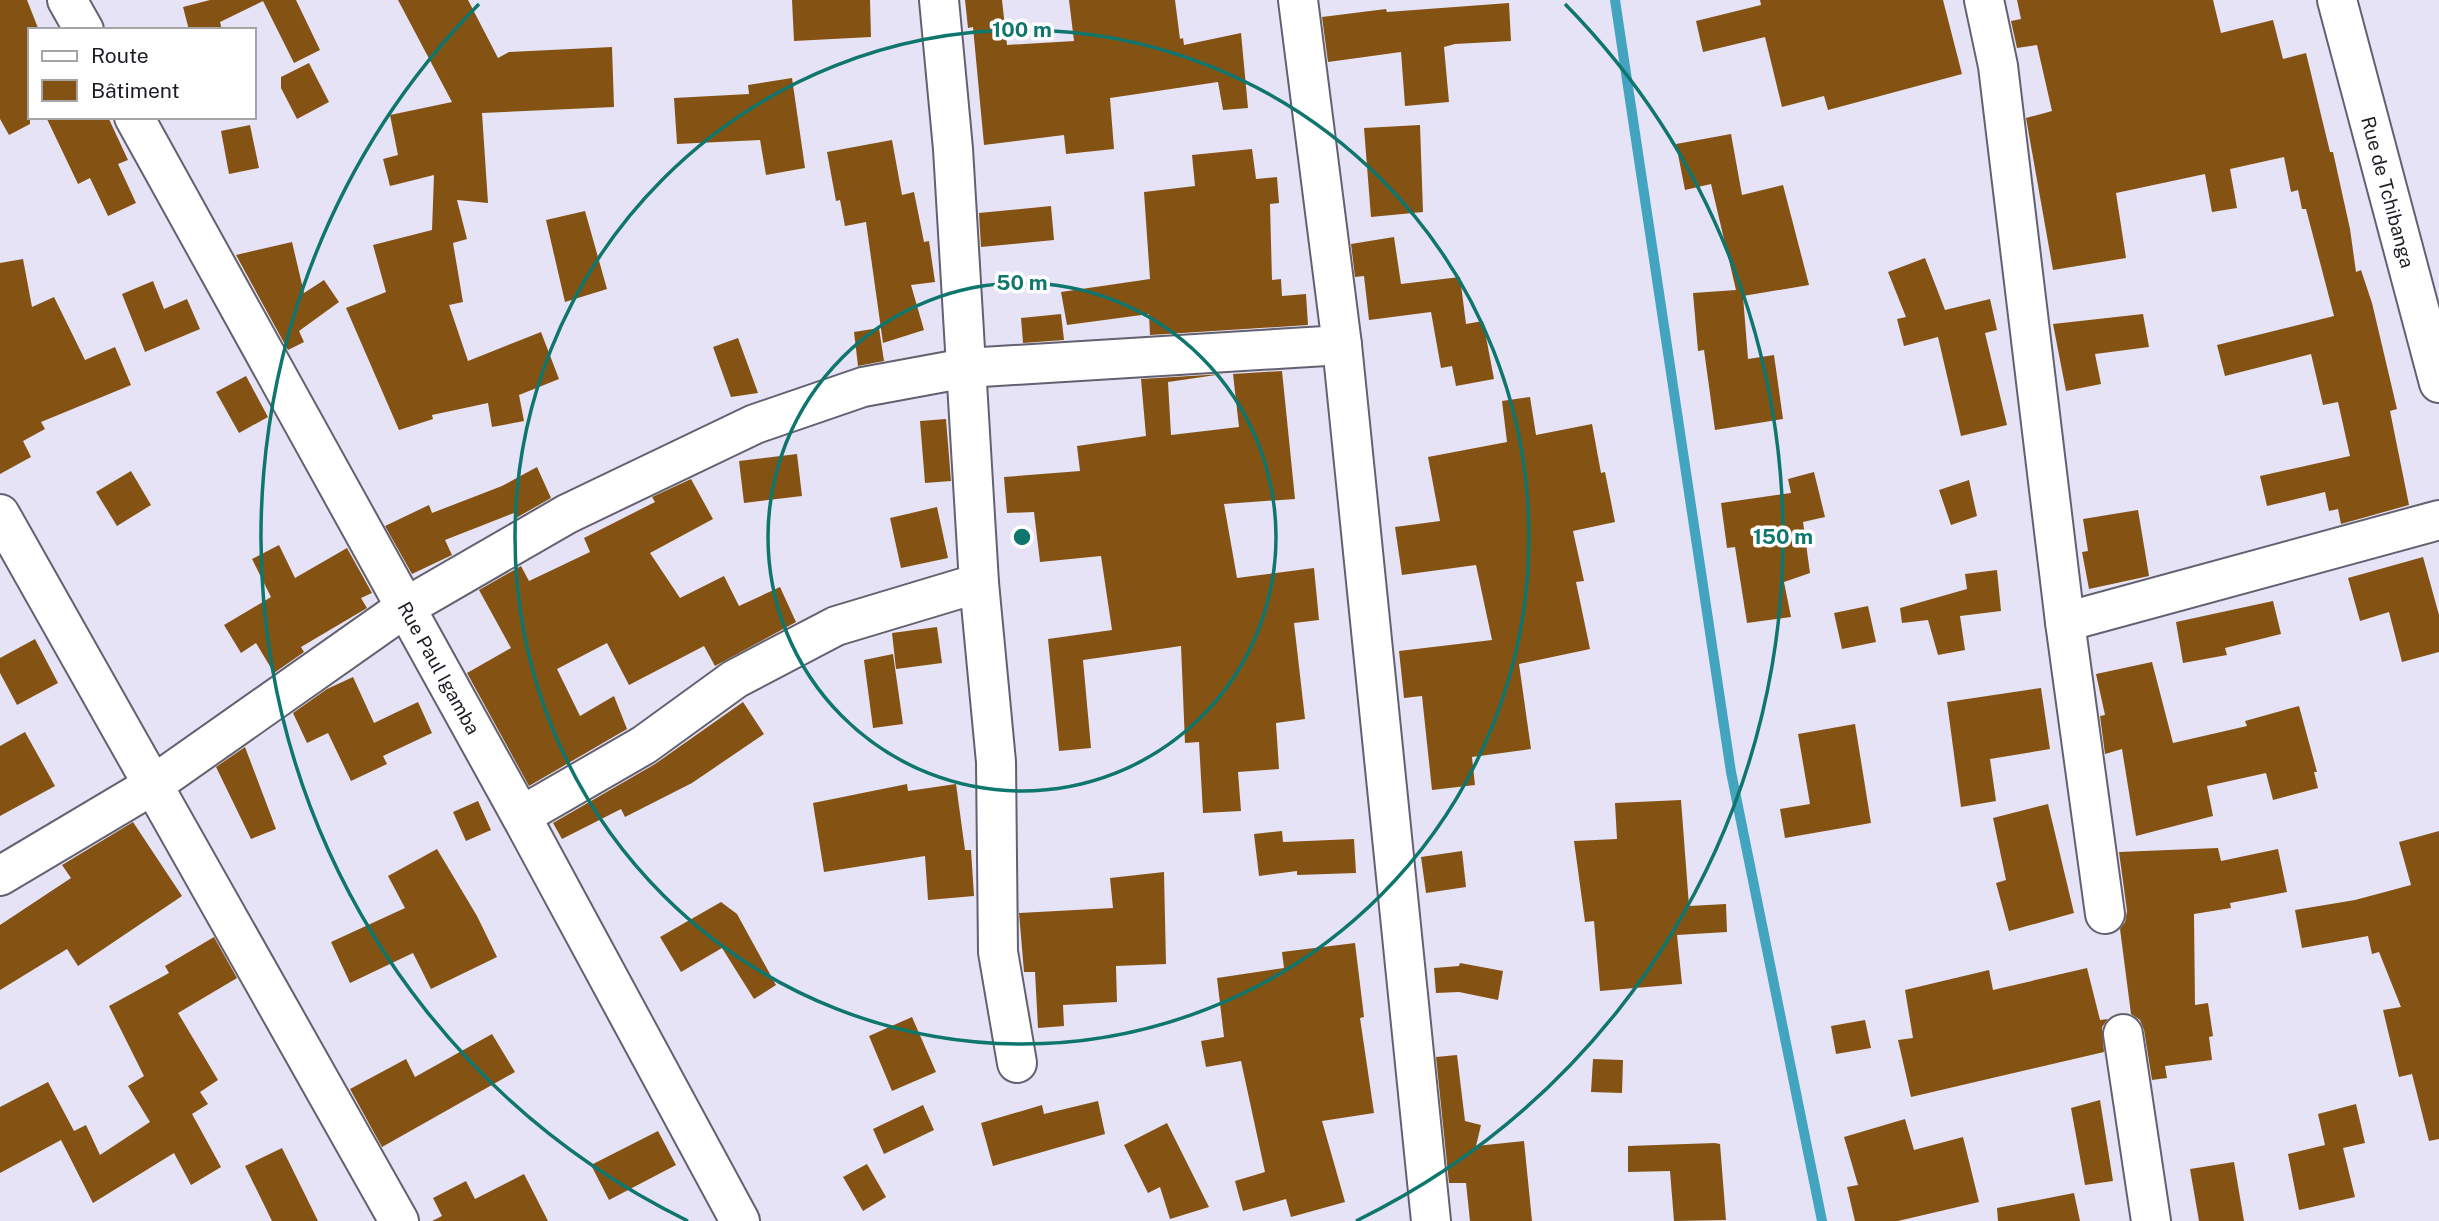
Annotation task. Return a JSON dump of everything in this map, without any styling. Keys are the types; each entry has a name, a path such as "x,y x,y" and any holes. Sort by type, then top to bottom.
{"street":[{"path":"67,0 83,28"},
{"path":"939,0 953,149 979,583 996,762 998,952 1017,1063"},
{"path":"1298,0 1342,345 1432,1221"},
{"path":"1984,0 1998,66 2065,622 2105,914"},
{"name":"Rue de Tchibanga","path":"2337,0 2439,383"},
{"name":"Rue Paul Igamba","path":"135,119 406,607 740,1221"},
{"path":"0,876 153,785 406,607 567,514 755,424 863,387 966,368 1342,345"},
{"path":"0,514 399,1221"},
{"path":"2065,622 2439,520"},
{"path":"520,816 644,744 736,679 836,626 979,583"},
{"path":"2123,1034 2151,1221"}],"building":[{"path":"0,0 27,0 38,28 28,28 30,124 9,135 0,119"},
{"path":"210,0 296,0 320,50 294,63 263,1 220,22 222,28 188,28 183,7"},
{"path":"398,0 468,0 498,58 509,52 612,47 614,107 482,113 488,203 457,200 467,239 453,243 463,302 449,305 468,361 541,332 559,379 519,395 524,421 492,427 488,403 432,415 433,419 399,430 346,308 386,292 373,245 432,230 434,175 390,186 383,159 398,155 390,115 452,102"},
{"path":"792,0 870,0 871,37 794,41"},
{"path":"965,0 1002,0 1007,45 1074,41 1069,0 1175,0 1180,39 1183,38 1184,45 1241,33 1248,108 1223,110 1218,82 1110,98 1114,149 1066,154 1064,135 984,145 973,27 968,28"},
{"path":"1760,0 1943,0 1962,74 1828,110 1824,96 1782,107 1765,37 1703,52 1696,21 1761,5"},
{"path":"2017,0 2213,0 2221,33 2273,20 2283,59 2306,53 2330,152 2333,152 2350,229 2356,272 2361,270 2372,303 2397,409 2390,411 2409,505 2341,524 2338,509 2329,511 2325,492 2267,506 2260,476 2350,456 2338,402 2323,405 2311,354 2225,376 2217,345 2334,316 2306,209 2302,209 2298,190 2291,192 2284,157 2230,169 2237,208 2212,212 2205,174 2116,193 2126,258 2053,270 2026,118 2052,111 2037,45 2017,48 2011,21 2021,19"},
{"path":"1509,3 1511,41 1444,47 1449,102 1405,106 1401,52 1328,62 1322,17 1386,9 1387,12"},
{"path":"309,63 329,102 297,119 281,88 281,77"},
{"path":"792,78 805,168 766,175 760,140 677,144 674,98 749,94 748,85"},
{"path":"47,119 109,119 128,160 118,164 136,203 108,216 90,178 78,184"},
{"path":"250,125 259,168 229,174 221,131"},
{"path":"1420,125 1423,212 1371,217 1364,128"},
{"path":"1731,134 1742,195 1783,185 1809,285 1743,296 1748,359 1774,355 1783,419 1715,430 1704,350 1698,351 1693,293 1736,290 1711,184 1685,190 1676,144"},
{"path":"892,140 902,195 914,192 924,242 929,241 935,282 911,285 924,330 883,343 866,222 845,226 840,200 836,201 827,152"},
{"path":"1252,149 1256,179 1277,177 1279,203 1270,204 1272,280 1281,279 1282,296 1306,294 1308,325 1150,335 1149,314 1067,325 1061,292 1150,279 1144,192 1195,186 1192,155"},
{"path":"1051,206 1054,240 981,247 979,213"},
{"path":"585,211 607,289 565,302 546,220"},
{"path":"1394,237 1401,284 1460,277 1466,324 1483,321 1494,379 1456,386 1452,366 1441,368 1431,312 1369,320 1364,276 1355,277 1351,244"},
{"path":"292,242 304,293 324,280 339,302 299,331 304,342 288,350 236,255"},
{"path":"1925,258 1945,310 1990,299 1997,330 1985,333 2007,425 1961,436 1938,337 1904,346 1897,319 1906,317 1888,272"},
{"path":"23,259 32,307 54,297 85,360 115,347 131,385 41,422 45,429 23,441 31,457 0,474 0,263"},
{"path":"153,281 164,309 187,299 200,329 145,352 122,294"},
{"path":"1061,314 1064,340 1023,343 1021,318"},
{"path":"2143,314 2149,347 2095,354 2101,384 2066,391 2053,324"},
{"path":"879,328 884,361 858,366 854,332"},
{"path":"738,338 758,393 731,397 713,347"},
{"path":"1282,371 1295,499 1224,504 1237,578 1314,568 1319,620 1294,623 1305,719 1276,723 1279,769 1238,772 1241,811 1203,813 1199,742 1185,743 1181,646 1083,660 1091,748 1059,751 1048,639 1112,630 1101,556 1040,562 1034,512 1007,513 1004,477 1080,471 1077,446 1146,436 1141,379 1223,374 1168,382 1171,435 1239,427 1233,374"},
{"path":"246,376 268,417 239,433 216,392"},
{"path":"1530,397 1536,435 1592,424 1601,473 1605,472 1615,522 1573,531 1584,581 1576,582 1590,649 1519,664 1531,749 1472,757 1475,785 1432,790 1422,696 1404,698 1399,651 1492,640 1476,565 1402,575 1395,527 1440,521 1428,457 1507,442 1502,401"},
{"path":"946,419 951,481 925,483 920,421"},
{"path":"797,454 802,496 744,503 739,461"},
{"path":"537,467 551,498 516,518 514,513 445,540 452,555 412,574 385,526 429,505 432,513 502,486"},
{"path":"131,471 151,505 117,526 96,492"},
{"path":"1814,472 1825,517 1803,522 1810,573 1784,582 1791,617 1747,623 1735,547 1727,548 1721,503 1791,493 1788,479"},
{"path":"691,479 713,519 650,553 680,598 724,576 739,606 780,587 796,622 715,666 704,646 629,685 607,643 557,669 580,716 614,696 627,729 529,786 467,673 511,648 479,590 521,566 529,581 590,552 584,538 655,502 652,497"},
{"path":"1969,480 1977,516 1951,525 1939,490"},
{"path":"937,507 948,558 901,568 890,518"},
{"path":"2138,510 2149,576 2089,589 2082,552 2088,551 2083,519"},
{"path":"279,545 295,578 347,548 372,593 361,598 367,608 301,647 304,652 274,673 256,643 241,653 224,625 271,597 252,559"},
{"path":"2423,557 2439,615 2439,652 2402,662 2389,612 2360,621 2348,578"},
{"path":"1997,570 2001,611 1960,616 1965,650 1938,655 1928,620 1902,623 1900,608 1967,589 1965,574"},
{"path":"2273,601 2281,634 2225,648 2227,655 2183,663 2176,622"},
{"path":"1868,606 1876,642 1842,649 1834,613"},
{"path":"937,627 942,663 896,669 892,633"},
{"path":"35,639 58,683 17,705 0,673 0,658"},
{"path":"893,654 903,724 873,728 864,660"},
{"path":"2152,662 2173,743 2247,726 2245,721 2299,706 2317,772 2314,772 2318,788 2273,800 2266,773 2207,786 2213,816 2136,836 2122,749 2105,754 2100,716 2105,715 2096,674"},
{"path":"353,677 374,723 418,702 432,733 383,756 387,764 351,781 328,733 307,743 293,713 327,689"},
{"path":"2041,688 2050,749 1990,759 1996,801 1961,807 1947,702"},
{"path":"743,702 764,734 692,783 625,817 621,809 562,839 553,823 655,764"},
{"path":"1855,724 1871,823 1785,838 1780,809 1810,804 1798,734"},
{"path":"25,732 55,786 0,816 0,746"},
{"path":"245,747 276,829 251,839 216,767"},
{"path":"907,784 908,791 956,784 965,850 971,850 974,896 928,900 925,856 824,872 813,803"},
{"path":"1681,800 1689,906 1726,904 1727,932 1677,935 1682,984 1600,991 1594,921 1585,922 1574,841 1617,839 1615,803"},
{"path":"478,801 491,830 466,841 453,812"},
{"path":"2048,804 2074,913 2009,931 1996,883 2006,880 1993,818"},
{"path":"133,822 182,896 78,966 67,949 0,990 0,925 71,878 62,865"},
{"path":"1282,831 1283,842 1354,839 1356,873 1297,875 1297,871 1259,876 1254,834"},
{"path":"2439,831 2439,1139 2429,1141 2412,1074 2399,1077 2383,1010 2401,1007 2379,952 2372,954 2368,936 2302,948 2295,910 2355,900 2411,885 2399,842"},
{"path":"2218,848 2221,861 2278,849 2287,892 2230,903 2231,908 2194,914 2195,1005 2208,1003 2213,1036 2209,1037 2212,1060 2165,1066 2167,1078 2152,1080 2144,1030 2140,1020 2131,1014 2120,929 2125,922 2127,911 2119,852"},
{"path":"437,849 477,916 497,957 431,989 413,953 350,983 331,942 405,908 388,876"},
{"path":"1462,851 1466,887 1426,893 1421,857"},
{"path":"1164,872 1166,964 1116,966 1117,1002 1063,1005 1064,1026 1038,1028 1035,972 1024,972 1019,913 1113,908 1110,878"},
{"path":"721,902 737,914 776,985 754,999 722,948 681,972 660,937"},
{"path":"214,937 237,978 178,1013 218,1080 200,1092 208,1104 192,1114 221,1167 191,1185 174,1153 93,1203 61,1140 0,1173 0,1107 48,1082 74,1131 86,1125 100,1155 150,1122 128,1086 144,1076 109,1006 169,973 165,966"},
{"path":"1355,943 1364,1017 1360,1018 1374,1113 1322,1121 1345,1202 1291,1217 1286,1199 1243,1211 1235,1181 1265,1172 1241,1061 1206,1067 1201,1041 1224,1037 1217,978 1284,968 1282,952"},
{"path":"1460,963 1503,971 1498,1000 1459,992 1436,993 1434,968 1459,966"},
{"path":"2087,968 2100,1020 2108,1019 2102,1027 2104,1052 1911,1097 1898,1040 1913,1038 1905,990 1989,970 1993,990"},
{"path":"912,1017 936,1072 892,1091 869,1036"},
{"path":"1865,1020 1871,1048 1836,1054 1831,1026"},
{"path":"492,1034 515,1072 382,1147 350,1089 406,1059 415,1077"},
{"path":"1457,1055 1465,1121 1481,1125 1476,1146 1524,1141 1532,1221 1470,1221 1466,1183 1449,1183 1436,1057"},
{"path":"1593,1059 1623,1060 1622,1093 1591,1092"},
{"path":"2100,1100 2113,1181 2085,1185 2071,1108"},
{"path":"1098,1101 1105,1134 993,1166 981,1123 1042,1105 1044,1114"},
{"path":"2356,1104 2365,1143 2343,1148 2355,1197 2299,1210 2288,1154 2325,1145 2318,1114"},
{"path":"923,1105 934,1130 884,1154 873,1129"},
{"path":"1905,1119 1914,1150 1963,1137 1979,1202 1898,1221 1855,1221 1847,1187 1858,1185 1844,1137"},
{"path":"1167,1123 1209,1207 1170,1219 1160,1187 1148,1193 1124,1145"},
{"path":"658,1131 676,1165 609,1200 591,1165"},
{"path":"1720,1144 1726,1220 1674,1221 1670,1171 1628,1172 1628,1146"},
{"path":"282,1148 318,1221 272,1221 245,1166"},
{"path":"2234,1162 2244,1221 2199,1221 2190,1169"},
{"path":"867,1164 886,1197 863,1211 843,1177"},
{"path":"524,1174 548,1221 432,1221 442,1216 433,1198 466,1181 475,1199"},
{"path":"2074,1193 2080,1221 1998,1221 1997,1208"}],"waterway":[{"path":"1615,0 1731,772 1822,1221"}]}
